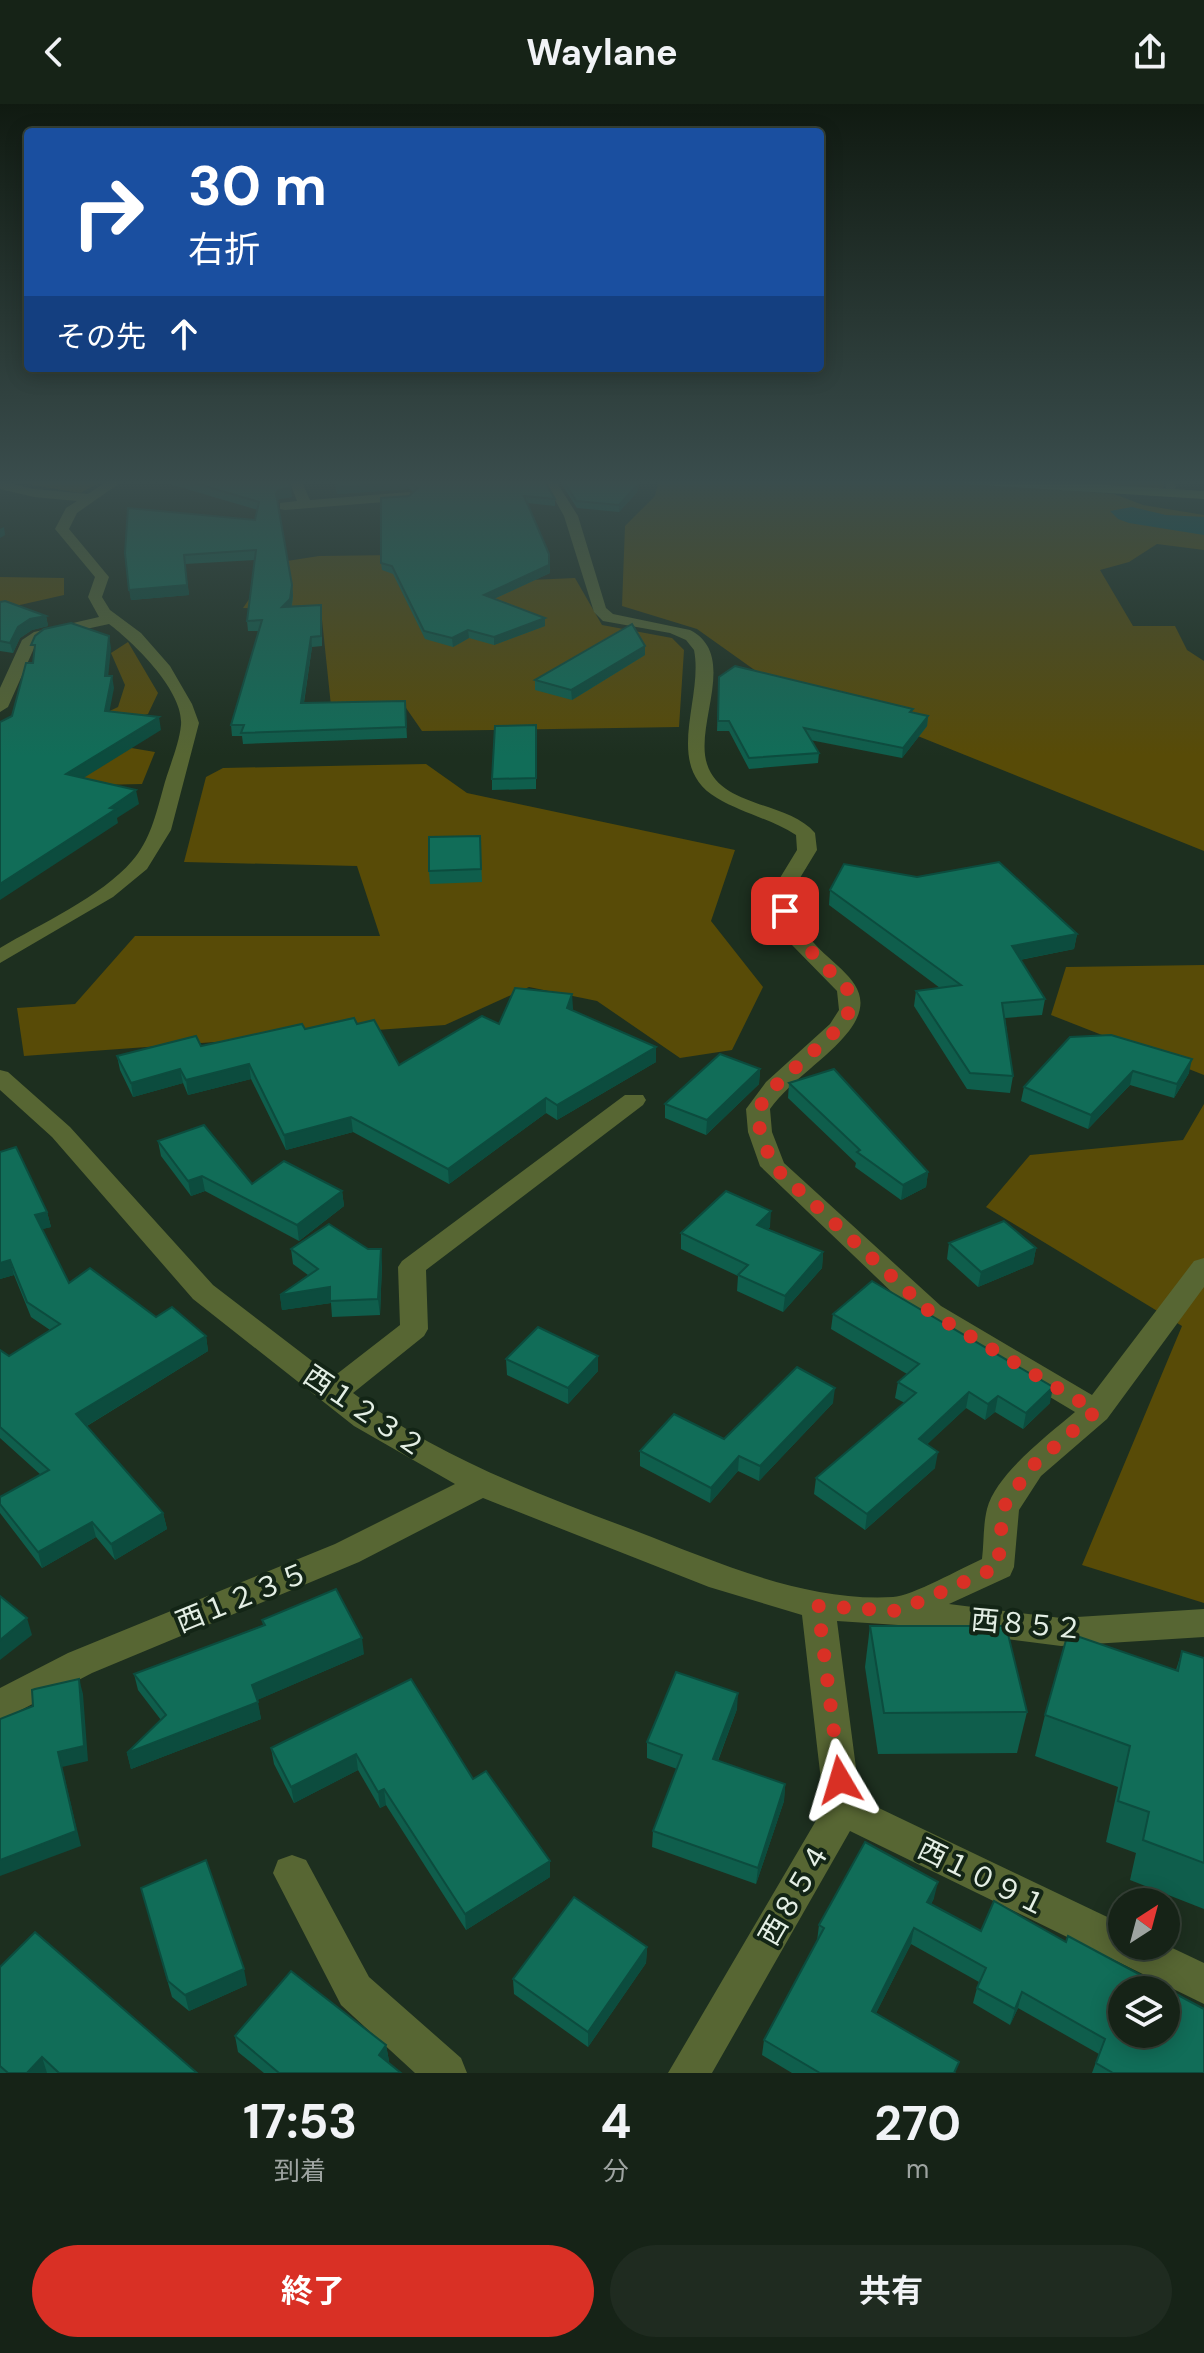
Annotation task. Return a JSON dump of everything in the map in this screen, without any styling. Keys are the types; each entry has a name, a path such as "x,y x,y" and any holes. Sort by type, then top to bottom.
{"street":[{"path":"0,957 106,893 140,865 161,830 190,723 184,704 164,669 113,618 104,613 95,597 102,577 99,572"},
{"path":"588,572 599,609 608,618 690,636 700,647 706,665 695,758 704,779 727,795 790,821 805,833 807,850 782,891 785,911 799,939 848,990 850,1010 839,1028 774,1087 758,1109 760,1132 773,1166 931,1313 1096,1411"},
{"path":"0,707 28,643 40,635 113,618"},
{"name":"西１２３２","path":"0,1077 61,1132 203,1292 365,1418 482,1485 721,1578 818,1606"},
{"path":"333,1393 414,1329 412,1267 634,1100"},
{"path":"898,1611 998,1567 1003,1508 1030,1468 1096,1411 1204,1267"},
{"name":"西１２３５","path":"0,1706 80,1663 347,1553 482,1485"},
{"path":"818,1606 843,1809"},
{"name":"西８５２","path":"818,1606 898,1611 1061,1632 1204,1623"},
{"name":"西１０９１","path":"843,1809 1108,1937"},
{"name":"西８５４","path":"689,2073 843,1809"},
{"path":"292,1873 355,1991 446,2073"},
{"name":"西１０９１","path":"1155,1960 1204,1984"}],"shaded area":[{"path":"268,572 480,572 482,582 575,578 602,625 672,638 684,650 679,727 422,731 404,705 331,706 321,610 243,608"},
{"path":"623,572 1101,572 1133,626 1175,626 1187,650 1204,661 1204,851 756,671 697,629 622,606"},
{"path":"0,577 64,578 64,595 11,607 0,618"},
{"path":"128,642 158,693 148,714 114,724 96,742 155,752 142,784 98,785 0,763 118,707 125,685 111,653"},
{"path":"426,764 467,793 735,850 711,921 763,987 732,1050 680,1058 597,1001 529,987 445,1025 24,1056 17,1008 75,1004 135,936 380,936 357,866 184,862 206,777 223,768"},
{"path":"1204,965 1204,1075 1051,1015 1066,967"},
{"path":"1204,1104 1204,1603 1082,1565 1182,1326 986,1207 1030,1155 1183,1140"}],"building":[{"path":"127,572 186,572 187,585 129,590"},
{"path":"253,572 290,572 290,599 282,607 321,605 321,636 311,637 301,703 405,701 406,727 241,733 244,725 231,725 262,620 247,621"},
{"path":"395,572 534,572 484,595 545,618 494,637 468,630 452,638 424,631"},
{"path":"5,601 46,616 30,619 18,627 10,643 0,641 0,602"},
{"path":"71,623 109,636 105,676 112,676 105,711 159,717 66,774 136,790 110,808 116,809 0,884 0,722 12,716 26,663 33,663 35,645 31,645 35,636 44,629"},
{"path":"632,624 645,646 571,690 535,680"},
{"path":"735,666 913,709 910,712 928,716 903,748 804,728 819,753 749,758 729,721 718,721 719,677"},
{"path":"536,725 536,778 492,779 495,726"},
{"path":"480,836 481,869 429,871 429,837"},
{"path":"999,862 1077,934 1012,946 1045,999 1002,1003 1013,1076 970,1073 916,991 961,985 830,890 844,864 917,877"},
{"path":"515,988 572,994 567,1008 656,1047 557,1105 546,1098 448,1169 351,1117 284,1135 249,1064 186,1080 180,1069 131,1083 117,1056 196,1036 201,1046 302,1024 305,1029 354,1018 357,1024 374,1020 399,1065 482,1016 499,1024"},
{"path":"1111,1035 1192,1059 1177,1084 1133,1071 1091,1115 1024,1087 1070,1037"},
{"path":"720,1054 760,1069 707,1120 665,1104"},
{"path":"834,1069 928,1172 903,1185 857,1152 860,1150 789,1083"},
{"path":"204,1125 252,1184 284,1161 342,1191 297,1225 202,1176 188,1181 158,1141"},
{"path":"16,1147 47,1212 35,1215 69,1283 90,1268 156,1317 172,1307 206,1336 76,1414 163,1513 111,1544 92,1522 38,1552 0,1504 0,1497 49,1470 0,1427 0,1350 9,1356 60,1324 27,1302 10,1260 0,1263 0,1152"},
{"path":"726,1191 771,1211 757,1225 823,1252 785,1296 738,1275 748,1265 681,1233"},
{"path":"1004,1221 1036,1248 981,1272 949,1243"},
{"path":"329,1224 368,1249 381,1249 378,1299 330,1301 330,1287 280,1295 318,1269 291,1249"},
{"path":"872,1281 1053,1387 1026,1413 998,1396 988,1404 969,1392 919,1439 938,1452 867,1514 816,1478 916,1393 898,1382 919,1364 833,1314"},
{"path":"538,1327 598,1356 568,1388 506,1359"},
{"path":"797,1367 835,1388 760,1466 739,1456 711,1488 640,1451 674,1414 724,1439"},
{"path":"336,1589 362,1638 252,1685 258,1702 127,1753 166,1715 134,1674 265,1625 262,1620"},
{"path":"0,1596 27,1618 0,1640"},
{"path":"870,1626 1006,1626 1027,1712 884,1713"},
{"path":"1068,1633 1178,1671 1182,1651 1204,1658 1204,1863 1143,1840 1149,1812 1118,1801 1130,1746 1045,1715"},
{"path":"676,1672 738,1693 713,1759 785,1784 758,1868 653,1831 682,1755 647,1742"},
{"path":"79,1679 84,1746 58,1752 76,1831 0,1860 0,1719 33,1706 32,1690"},
{"path":"411,1679 473,1779 486,1771 550,1861 465,1914 384,1789 378,1792 356,1754 291,1787 271,1748"},
{"path":"865,1842 938,1882 927,1902 981,1931 994,1901 1066,1942 1068,1936 1143,1976 1108,1976 1108,2048 1180,2048 1180,1996 1204,2009 1204,2073 1113,2073 1096,2063 1105,2039 1022,1992 1015,2009 977,1988 986,1968 914,1928 872,2011 959,2062 954,2073 820,2073 764,2040 824,1928 819,1925"},
{"path":"206,1860 244,1969 185,1995 168,1981 141,1888"},
{"path":"574,1897 647,1947 588,2032 513,1979"},
{"path":"35,1932 197,2073 59,2073 42,2057 27,2073 8,2073 0,2066 0,1967"},
{"path":"291,1971 386,2045 379,2055 401,2073 279,2073 235,2036"}],"route":[{"path":"785,911 799,939 848,990 850,1010 839,1028 774,1087 758,1109 760,1132 773,1166 931,1313 1096,1411 1030,1468 1003,1508 998,1567 898,1611 818,1606 840,1780"}]}
